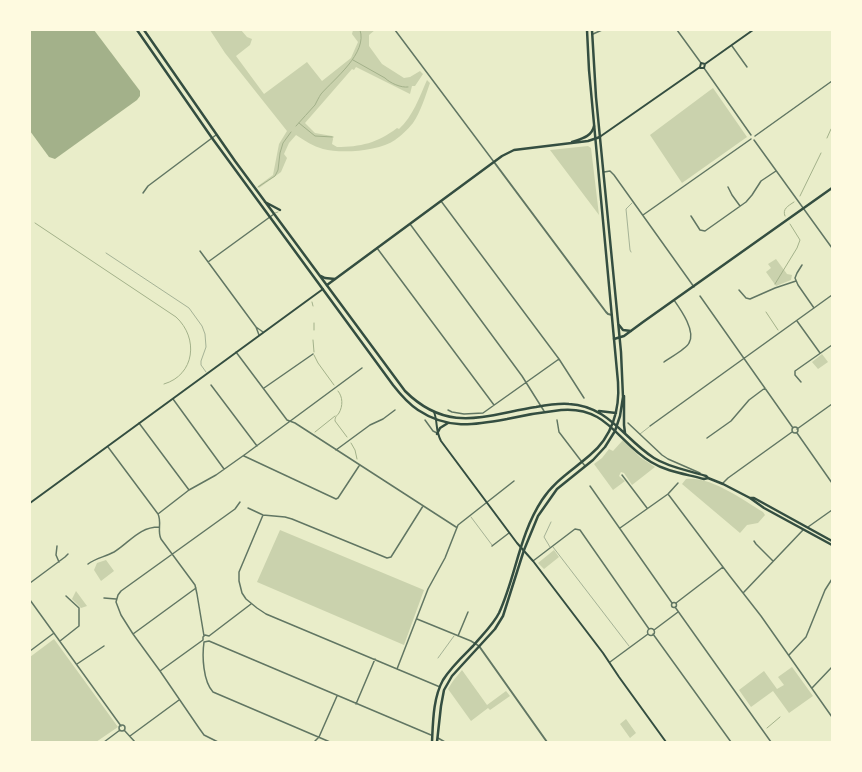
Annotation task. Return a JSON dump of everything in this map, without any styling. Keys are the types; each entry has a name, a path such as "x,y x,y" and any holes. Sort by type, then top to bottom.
{"main road":[{"path":"137,30 212,138 323,289 401,394 418,410 436,420 448,423 474,424 566,409 586,412 600,418 612,427 640,455 658,466 677,473 704,479 708,478"},
{"path":"144,30 216,134 405,392 422,406 444,416 470,419 540,406 570,404 581,405 596,411 613,422 647,453 659,461 703,475 723,484 750,498 755,499 832,541"},
{"path":"432,742 435,709 440,687 451,670 494,621 503,601 520,546 529,524 545,496 559,480 599,446 612,427 616,413 619,394 588,63 587,30"},
{"path":"592,30 596,97 620,338 625,402 624,425 626,434"},
{"path":"30,503 494,162 514,150 588,141 601,136 700,68 704,68 705,64 753,30"},
{"path":"700,68 701,63 705,64"},
{"path":"566,144 589,135 592,133 594,126"},
{"path":"614,339 620,338 631,331 832,188"},
{"path":"265,201 279,211"},
{"path":"319,274 325,278 335,279"},
{"path":"618,324 623,330 631,331"},
{"path":"437,742 444,690 452,676 499,624 509,600 533,526 549,499 561,485 602,452 615,431 622,407 623,385"},
{"path":"596,411 616,413"},
{"path":"434,412 437,434 443,443 509,533 524,550 610,662 619,677 666,742"},
{"path":"437,434 442,426 448,423"},
{"path":"750,498 752,501 764,508 832,545"},
{"path":"494,621 499,624"}],"street":[{"path":"395,30 606,312 612,315"},
{"path":"593,34 602,30"},
{"path":"677,30 701,63"},
{"path":"731,45 747,67"},
{"path":"704,68 751,135 751,139"},
{"path":"754,140 755,136 832,81"},
{"path":"143,193 148,186 216,134"},
{"path":"751,135 755,136"},
{"path":"751,139 754,140 832,248"},
{"path":"643,216 751,139"},
{"path":"604,172 610,171 614,174 694,287"},
{"path":"700,235 702,232 706,231 750,198 761,181 776,171"},
{"path":"728,187 740,206"},
{"path":"441,201 559,359 584,398"},
{"path":"208,262 274,214"},
{"path":"691,216 697,227 702,232"},
{"path":"410,224 526,383 545,412"},
{"path":"377,248 494,405"},
{"path":"200,251 256,327 259,335"},
{"path":"802,265 795,276 796,281 814,308"},
{"path":"749,299 796,281"},
{"path":"739,290 749,299 749,304"},
{"path":"650,426 832,295"},
{"path":"700,296 793,428 797,429 832,404"},
{"path":"664,362 687,346 690,340 688,322 674,300"},
{"path":"797,321 820,353"},
{"path":"256,327 263,332"},
{"path":"801,382 796,377 794,372 832,345"},
{"path":"236,352 285,418 290,422 456,527"},
{"path":"264,388 313,354"},
{"path":"448,410 464,414 482,413 559,359"},
{"path":"158,514 189,490 244,456 362,368"},
{"path":"211,385 257,446"},
{"path":"707,438 731,421 749,400 765,388"},
{"path":"172,399 224,469"},
{"path":"336,450 370,425 383,419 396,410"},
{"path":"425,420 437,434"},
{"path":"557,420 559,432 585,466"},
{"path":"139,423 189,490"},
{"path":"628,423 662,455 703,475"},
{"path":"723,484 726,479 792,432 793,428"},
{"path":"797,429 797,433 832,482"},
{"path":"792,432 797,433"},
{"path":"108,446 158,514 160,518 159,536 196,588 204,636 204,670 210,689 213,692 330,742"},
{"path":"244,456 336,499 360,465"},
{"path":"622,475 647,508"},
{"path":"397,669 428,589 445,558 456,527 459,523 514,481"},
{"path":"620,528 668,494 678,483"},
{"path":"590,486 672,603 672,606 679,612 770,742"},
{"path":"668,494 723,567 744,592 832,717"},
{"path":"218,742 204,735 179,700 118,610 116,606 116,599 121,591 235,509 240,502"},
{"path":"248,508 263,515 285,517 387,558 391,557 423,506"},
{"path":"744,592 807,527 832,510"},
{"path":"263,515 239,572 240,587 246,599 251,604 266,614 440,687"},
{"path":"88,564 95,559 113,552 146,529 159,527"},
{"path":"532,561 578,529 649,629 652,628 654,630 679,612"},
{"path":"492,546 509,533"},
{"path":"754,541 773,561"},
{"path":"56,546 56,555 59,562"},
{"path":"30,583 65,558 68,554"},
{"path":"672,603 676,603 723,567"},
{"path":"789,655 806,637 825,590 832,579"},
{"path":"133,634 196,588"},
{"path":"60,641 79,626 79,608 66,596"},
{"path":"104,598 116,599"},
{"path":"30,600 121,726 125,727 124,730 134,742"},
{"path":"675,607 676,603"},
{"path":"204,636 209,636 251,604"},
{"path":"456,635 468,612"},
{"path":"417,619 479,646 547,742"},
{"path":"648,634 649,629"},
{"path":"654,630 654,634 732,742"},
{"path":"30,652 54,633"},
{"path":"610,662 648,634 654,634"},
{"path":"208,641 210,639 209,636"},
{"path":"160,672 204,641 208,641 432,735"},
{"path":"77,664 104,646"},
{"path":"356,704 375,659"},
{"path":"812,688 832,666"},
{"path":"314,742 319,737 337,695"},
{"path":"130,736 179,700"},
{"path":"120,730 121,726"},
{"path":"104,742 120,730 124,730"},
{"path":"437,737 444,742"}],"lane":[{"path":"631,252 626,209 633,202"},
{"path":"274,214 279,211"},
{"path":"106,253 189,308 202,326 205,334 206,347 201,364 207,373"},
{"path":"640,434 650,426"},
{"path":"470,516 492,546"},
{"path":"552,522 544,537 630,647"},
{"path":"438,658 456,635"}],"shaded area":[{"path":"30,30 94,30 140,91 140,96 137,100 55,159 49,157 30,131"},
{"path":"210,30 241,30 247,37 252,39 250,45 236,56 264,94 307,62 322,81 351,58 358,42 352,34 353,30 375,30 369,35 369,46 382,64 404,78 410,77 420,71 423,74 415,86 412,86 410,94 356,67 354,70 352,69 305,123 315,133 332,136 332,144 337,147 361,145 376,141 397,128 399,129 412,113 427,80 430,83 423,104 413,123 395,140 380,147 370,149 340,151 319,148 296,135 289,143 284,154 287,158 281,172 259,188 258,186 273,175 279,144 287,131 225,53"},
{"path":"713,88 747,137 682,183 650,135"},
{"path":"588,146 591,148 599,215 550,150"},
{"path":"776,259 787,274 792,275 791,280 776,286 766,272 771,268 768,264"},
{"path":"822,354 828,362 818,369 812,362"},
{"path":"623,440 640,457 655,467 632,485 624,473 621,472 619,476 625,481 613,490 594,464 602,458 609,449 613,451"},
{"path":"686,479 706,481 716,485 746,501 763,512 765,515 758,523 747,525 740,533 682,484"},
{"path":"280,530 424,590 404,645 257,582"},
{"path":"554,550 559,557 544,569 538,563"},
{"path":"106,560 114,571 101,581 94,570 97,563"},
{"path":"76,591 87,606 81,608 72,599"},
{"path":"54,639 118,727 96,742 30,742 30,657"},
{"path":"792,667 813,696 789,713 773,691 751,707 739,690 764,671 777,689 784,685 778,677"},
{"path":"462,670 487,705 506,691 510,696 490,710 488,708 471,721 448,689"},
{"path":"626,719 636,733 630,738 620,724"}],"waterway":[{"path":"296,126 315,105 321,94 355,56 361,39 360,30"},
{"path":"353,60 399,86 408,87"},
{"path":"299,123 315,136 333,137"},
{"path":"827,138 831,129"},
{"path":"258,187 275,176 278,170 283,143 291,132"},
{"path":"800,196 821,153"},
{"path":"785,216 784,211 794,202"},
{"path":"35,223 176,317 188,335 190,355 182,373 164,384"},
{"path":"775,284 797,248 800,240 790,224"},
{"path":"312,302 313,306"},
{"path":"766,312 778,330"},
{"path":"314,323 314,330"},
{"path":"313,340 314,352"},
{"path":"314,355 334,385"},
{"path":"338,391 342,399 342,405 335,421 347,437"},
{"path":"315,432 335,416"},
{"path":"351,443 355,450 357,459"},
{"path":"767,728 780,717"}]}
